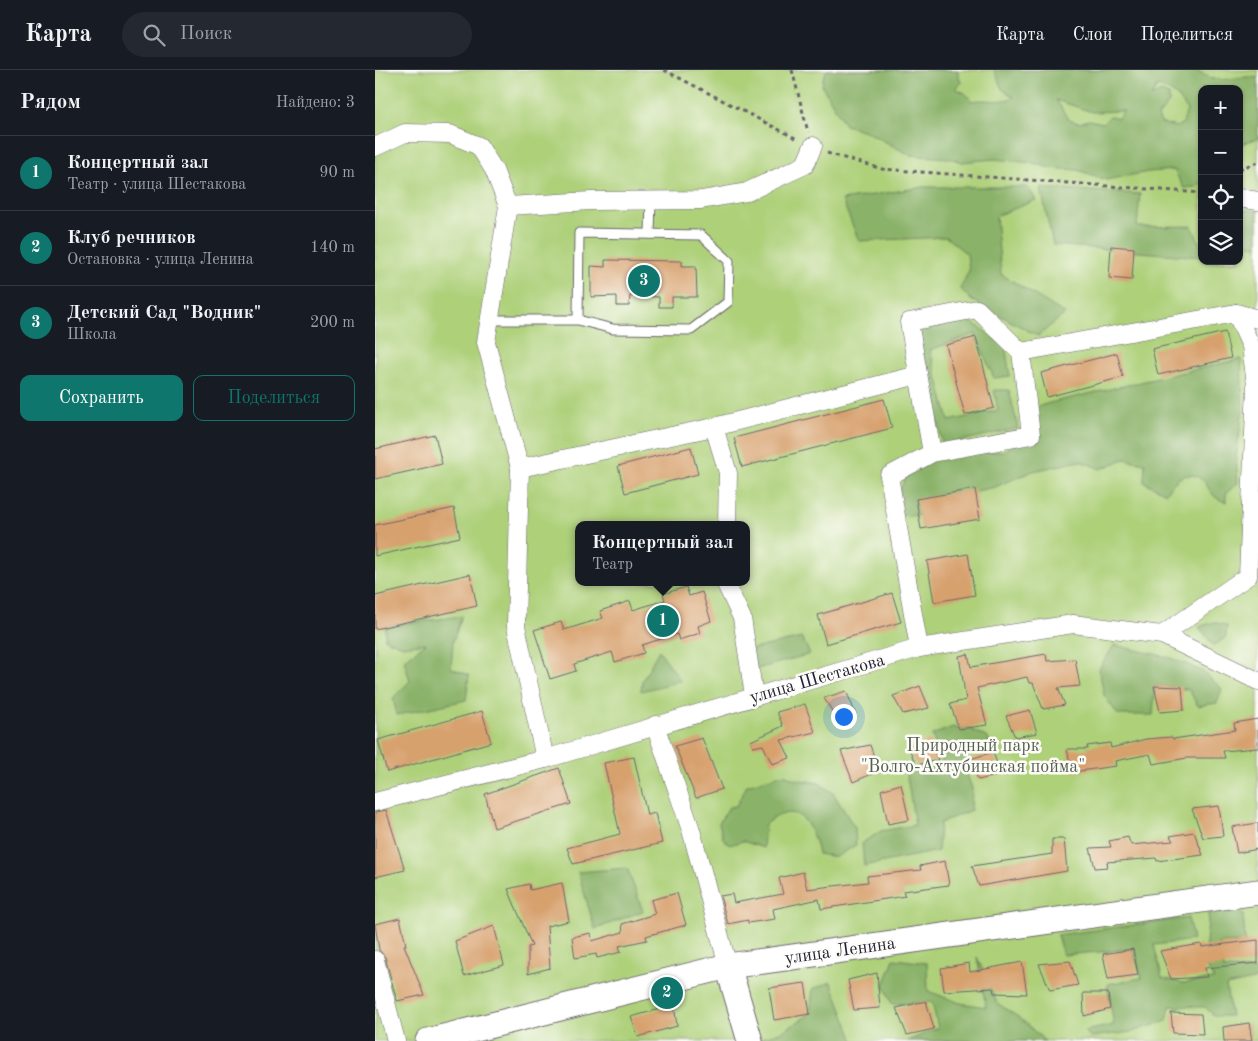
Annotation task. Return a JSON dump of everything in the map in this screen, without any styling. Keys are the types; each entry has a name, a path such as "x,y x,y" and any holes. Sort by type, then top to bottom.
{"street":[{"path":"375,147 405,133 450,134 479,146 494,170 508,206 487,342 520,468 516,626 545,759"},
{"path":"508,206 591,201 701,200 747,192 805,166 813,146"},
{"path":"1243,199 1258,201"},
{"path":"919,648 889,476 932,453 1031,435 1021,352 977,309 909,322 932,453"},
{"path":"1021,352 1236,313 1258,320"},
{"path":"1162,635 1253,575 1256,385 1251,346 1236,313"},
{"path":"520,468 715,427 918,375"},
{"path":"715,427 728,473 727,521"},
{"path":"727,586 742,618 754,696"},
{"name":"улица Шестакова","path":"375,802 545,759 919,648 1073,624 1162,635 1258,681"},
{"path":"655,725 691,830 750,1041"},
{"name":"улица Ленина","path":"428,1041 728,966 1258,892"},
{"path":"375,960 396,1041"}],"lane":[{"path":"650,234 651,201"},
{"path":"491,320 578,320 613,329 691,330 728,302 729,261 701,235 579,233 578,320"}],"path":[{"path":"664,70 836,158 882,169 1198,193"},
{"path":"791,70 801,112 813,146"},
{"path":"1243,168 1258,162"}],"green space":[{"name":"Природный парк \"Волго-Ахтубинская пойма\"","path":"375,70 1258,70 1258,1041 375,1041"},
{"path":"827,70 957,70 961,83 955,88 965,93 972,101 999,101 1014,97 1002,89 994,70 1196,70 1206,76 1221,80 1241,77 1258,78 1258,138 1243,144 1243,85 1198,85 1198,185 1184,188 1174,170 1148,172 1106,180 1078,170 1050,168 1033,163 994,159 962,162 949,158 910,155 865,131 845,125 822,86","holes":["1157,86 1178,98 1187,110 1183,123 1176,127 1161,123 1158,116 1169,103 1169,95 1161,92 1151,97","1056,100 1092,112 1124,111 1118,118 1110,116 1103,123 1089,120 1079,123 1069,120"]},
{"path":"923,187 1028,187 1036,200 996,216 1001,274 1065,314 1038,336 971,300 960,288 969,271 967,254 946,237 859,241 842,200"},
{"path":"1041,188 1140,194 1137,227 1192,226 1198,240 1198,257 1053,245"},
{"path":"1244,210 1258,211 1258,246 1243,244"},
{"path":"964,317 1005,345 1010,376 994,378 975,334 930,350 949,421 998,410 994,390 1009,390 1018,428 943,445 915,329"},
{"path":"1241,359 1243,410 1236,457 1238,483 1226,493 1226,502 1216,498 1201,479 1190,475 1176,481 1166,493 1144,482 1145,463 1124,459 1101,469 1080,461 1033,471 995,487 953,496 941,511 915,516 899,515 896,499 907,474 927,461 957,454 1004,451 1036,431 1028,410 1049,403"},
{"path":"462,616 453,641 451,668 469,675 466,700 397,715 393,698 410,681 404,660 426,643 403,646 385,639 385,626"},
{"path":"1214,622 1227,626 1226,637 1214,646 1199,627"},
{"path":"802,638 810,654 757,669 748,650"},
{"path":"1114,645 1171,658 1202,671 1222,689 1217,703 1198,706 1189,690 1177,687 1155,686 1153,715 1118,715 1104,695 1099,669"},
{"path":"659,650 681,681 641,691 642,681"},
{"path":"953,727 959,729 968,728 988,738 993,752 969,753 964,767 972,788 971,810 940,823 938,851 864,866 862,843 881,831 915,825 906,771 943,764 932,735"},
{"path":"784,774 794,779 819,783 833,793 855,828 856,845 836,857 818,854 807,823 801,817 794,814 786,814 776,817 765,824 763,848 743,841 729,845 723,838 719,823 729,807 736,806 747,785"},
{"path":"627,868 643,911 595,929 578,872"},
{"path":"1235,907 1243,914 1245,942 1219,943 1224,969 1258,970 1258,979 1226,986 1231,1016 1215,1016 1205,1007 1170,1006 1167,1021 1131,1032 1091,1037 1084,1031 1114,1025 1107,984 1142,978 1133,949 1063,955 1057,935 1188,918 1193,940 1154,945 1162,978 1183,983 1214,979 1204,962 1209,913"},
{"path":"977,957 997,1003 1021,1019 1045,1041 907,1041 938,1028 932,1002 892,1004 884,985 894,959 927,963 928,991 960,1003 986,1007"},
{"path":"831,982 854,1041 760,1041 758,1039 783,1031 810,1014 813,989"}],"building":[{"path":"1111,246 1134,248 1132,280 1109,278"},
{"path":"605,260 682,261 682,266 696,266 697,297 672,297 672,307 659,307 659,297 630,296 629,306 617,306 617,296 591,297 591,266 605,267"},
{"path":"1225,332 1231,358 1158,375 1152,349"},
{"path":"976,337 994,408 965,415 946,345"},
{"path":"1117,353 1123,377 1047,397 1041,373"},
{"path":"884,399 892,428 742,467 734,438"},
{"path":"435,435 442,464 375,479 375,449"},
{"path":"691,447 698,474 625,493 618,466"},
{"path":"975,489 980,519 921,529 916,499"},
{"path":"454,508 460,537 375,556 375,525"},
{"path":"968,554 975,595 934,602 927,561"},
{"path":"470,574 477,606 375,629 375,596"},
{"path":"686,587 689,596 702,592 711,621 698,626 700,633 679,640 677,634 642,645 644,653 615,662 612,652 574,664 576,671 550,679 534,630 561,622 564,630 603,618 600,611 630,601 633,610 665,600 663,594"},
{"path":"892,593 901,622 826,644 818,615"},
{"path":"968,654 971,667 1046,654 1047,661 1075,659 1080,686 1058,688 1065,705 1043,709 1033,683 1029,683 1027,677 977,688 987,725 959,729 950,704 966,700 959,656"},
{"path":"920,686 929,708 903,714 893,696"},
{"path":"1154,686 1182,687 1184,710 1160,712"},
{"path":"846,691 856,714 837,719 824,698"},
{"path":"805,704 815,732 781,740 790,758 772,764 763,745 753,747 751,741 783,726 777,712"},
{"path":"1030,710 1037,733 1015,737 1006,716"},
{"path":"482,711 491,742 387,772 378,740"},
{"path":"1258,719 1258,748 1223,751 1225,758 1187,758 1153,764 1150,754 1115,761 1116,766 1072,772 1067,749 1088,749 1087,746 1110,743 1111,748 1146,739 1172,737 1173,739 1235,730 1234,723"},
{"path":"702,738 722,789 696,798 675,746"},
{"path":"930,741 938,760 916,765 908,746"},
{"path":"870,745 879,771 853,782 841,751"},
{"path":"993,752 1001,775 978,780 970,759"},
{"path":"634,757 647,815 655,813 662,843 573,864 567,848 620,834 604,763"},
{"path":"559,768 571,804 494,828 485,794"},
{"path":"901,784 909,820 888,824 881,790"},
{"path":"1219,806 1223,836 1203,838 1192,809"},
{"path":"386,810 405,870 375,877 375,812"},
{"path":"1258,823 1258,849 1237,853 1232,827"},
{"path":"1194,832 1203,855 1157,861 1156,858 1107,862 1108,867 1095,868 1090,848 1111,847 1109,841 1128,837 1131,845 1173,841 1170,836"},
{"path":"1052,839 1064,839 1067,871 979,886 972,866 1052,854"},
{"path":"945,861 949,885 903,891 905,896 821,909 819,899 773,909 775,919 748,923 748,920 728,924 720,896 732,894 734,903 783,894 779,878 803,872 807,889 868,882 867,876 921,870 920,866"},
{"path":"562,883 569,921 547,926 550,968 528,974 528,947 532,946 508,889 529,884 530,890"},
{"path":"677,893 686,925 646,936 647,940 619,946 621,952 597,958 596,954 575,958 572,937 591,933 592,941 623,932 622,924 655,914 651,900"},
{"path":"400,918 406,945 404,945 424,995 397,1001 385,957 379,950 375,924"},
{"path":"494,926 504,965 464,976 455,941"},
{"path":"1258,940 1258,963 1205,968 1207,977 1171,979 1160,951 1201,944 1202,947"},
{"path":"1133,949 1138,975 1108,979 1103,954"},
{"path":"1070,961 1078,985 1050,990 1039,964"},
{"path":"1022,962 1027,994 994,993 993,988 944,991 941,968 969,963 970,972"},
{"path":"877,973 880,1008 854,1010 848,980"},
{"path":"805,983 810,1014 774,1020 769,988"},
{"path":"1083,993 1108,993 1110,1009 1084,1016"},
{"path":"926,1001 934,1029 907,1035 896,1008"},
{"path":"674,1005 677,1026 638,1037 631,1017"},
{"path":"1171,1013 1201,1014 1203,1034 1173,1033"},
{"path":"1249,1023 1252,1041 1224,1041 1223,1027"}],"place":[{"name":"Детский Сад \"Водник\"","path":"644,281"},
{"name":"Концертный зал","path":"663,621"},
{"name":"Клуб речников","path":"667,993"}]}
